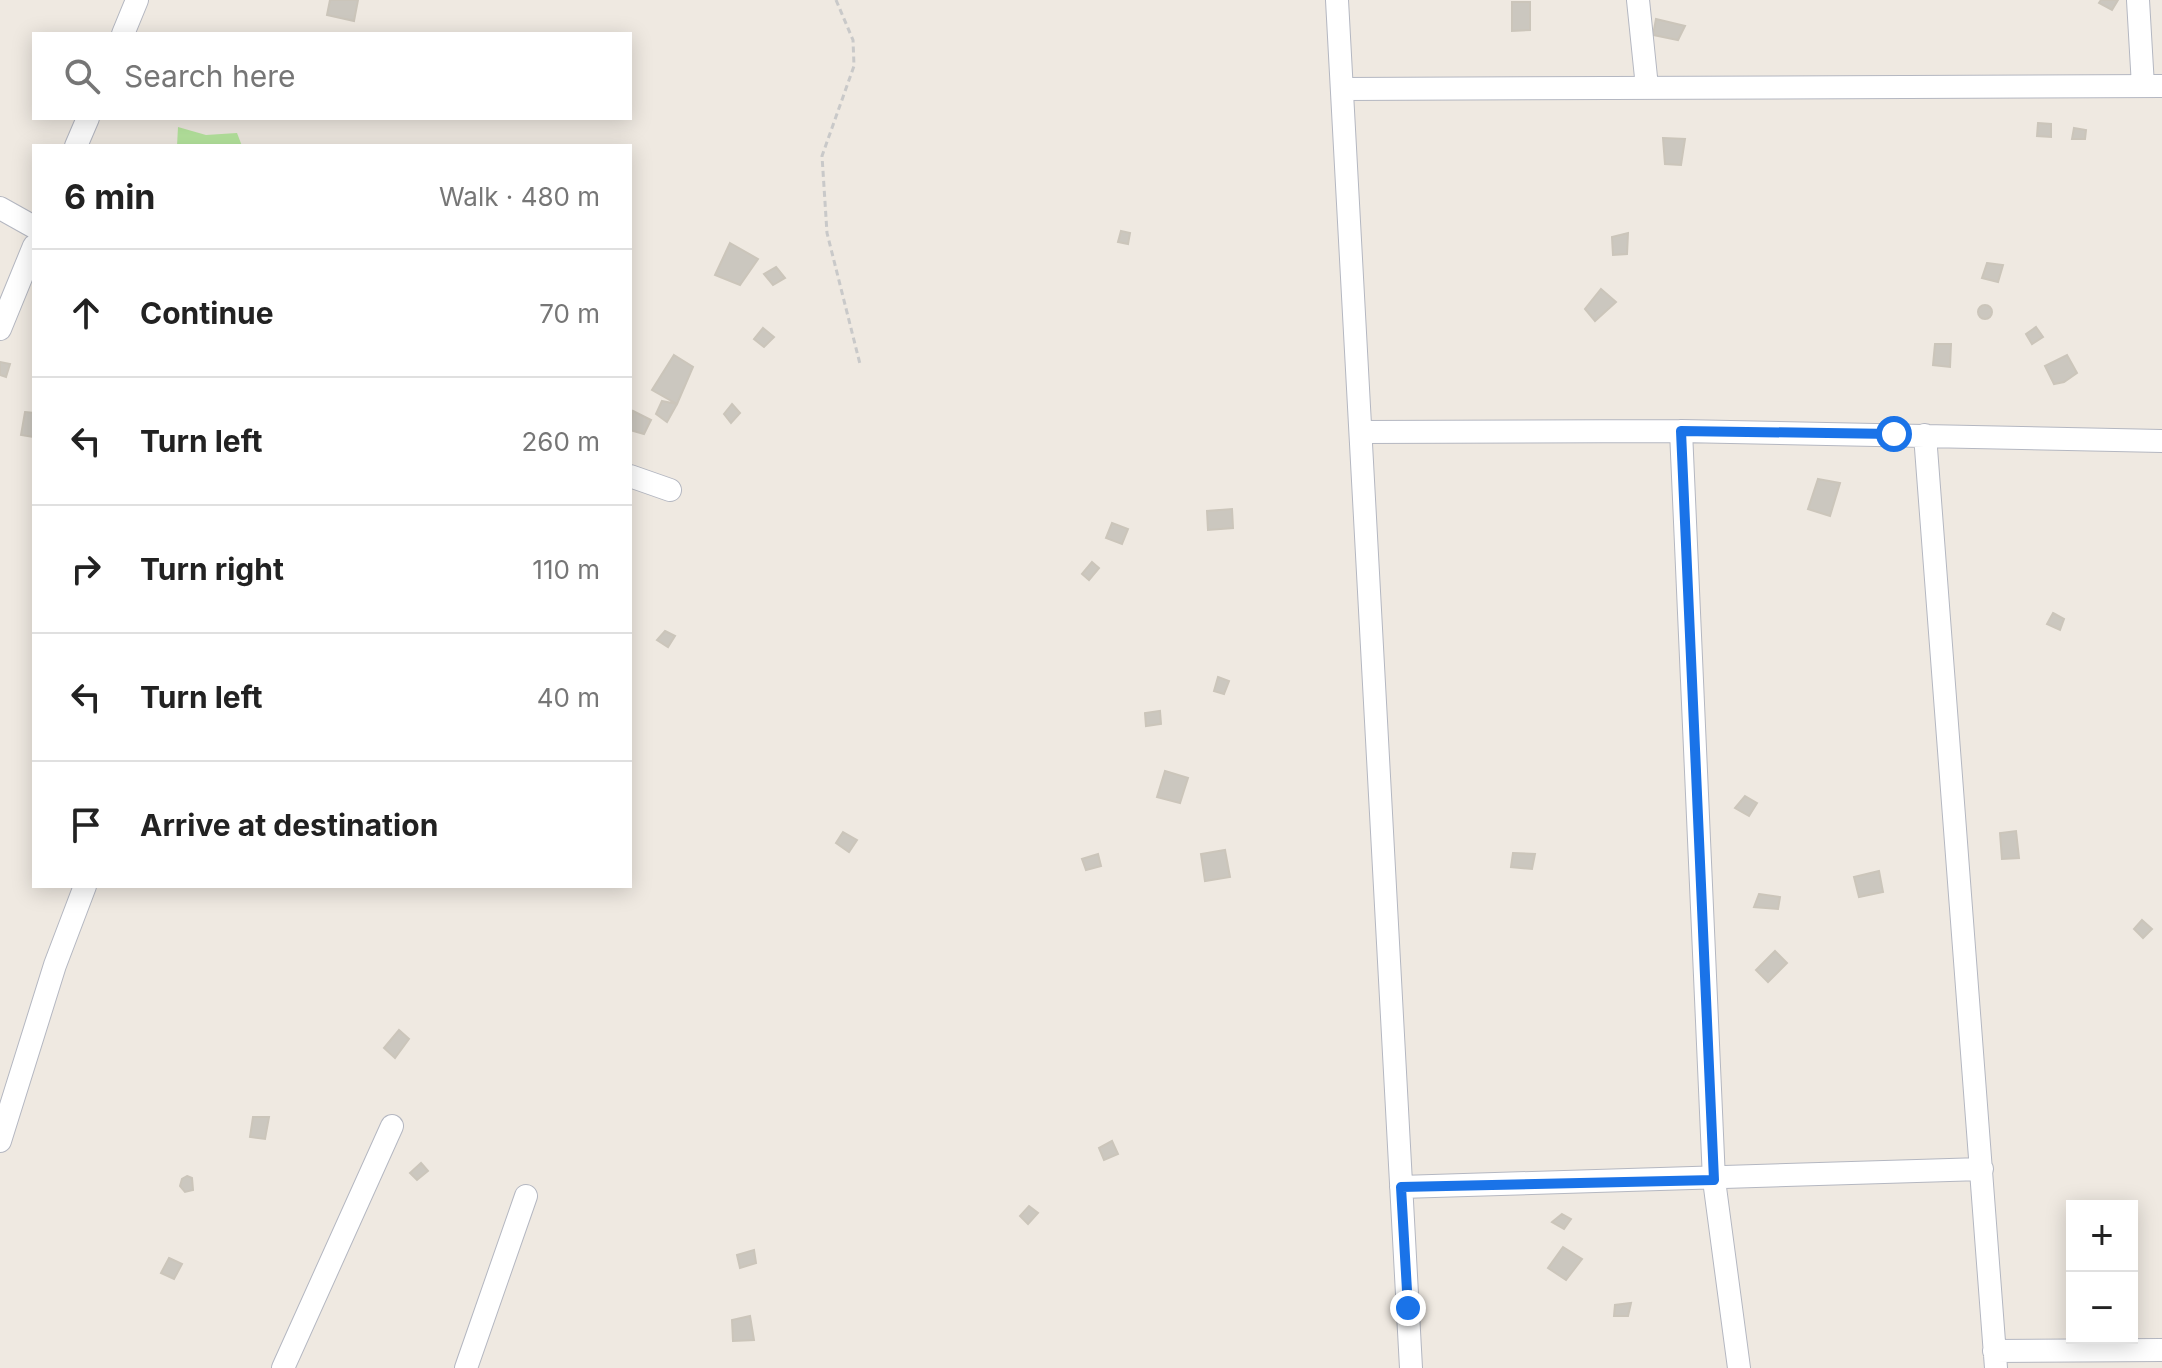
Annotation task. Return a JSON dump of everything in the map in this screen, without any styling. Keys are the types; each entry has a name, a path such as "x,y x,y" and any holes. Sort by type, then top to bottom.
{"street":[{"path":"124,32 137,0"},
{"path":"1337,0 1411,1368"},
{"path":"1638,0 1647,87"},
{"path":"1343,89 2153,86 2138,0"},
{"path":"77,144 87,120"},
{"path":"0,208 32,226"},
{"path":"0,329 32,251"},
{"path":"1361,432 1681,431 2162,441"},
{"path":"1681,431 1714,1180 1739,1368"},
{"path":"1925,435 1995,1359 2162,1350"},
{"path":"632,477 670,490"},
{"path":"0,1141 4,1116 84,888"},
{"path":"283,1368 392,1126"},
{"path":"1401,1187 1714,1180 1982,1169"},
{"path":"466,1368 526,1196"}],"path":[{"path":"836,0 853,40 854,66 822,156 827,233 860,364"}],"green space":[{"path":"178,127 206,135 237,133 241,144 177,144"}],"building":[{"path":"330,0 358,0 354,21 327,15"},
{"path":"2101,0 2118,0 2112,10 2099,3"},
{"path":"1512,2 1530,2 1530,30 1512,31"},
{"path":"1656,19 1685,26 1678,40 1653,35"},
{"path":"2038,123 2051,124 2051,137 2037,136"},
{"path":"2074,128 2086,130 2085,139 2072,139"},
{"path":"1663,138 1685,139 1681,165 1665,164"},
{"path":"1121,231 1130,233 1128,244 1118,242"},
{"path":"1628,233 1627,254 1613,255 1612,237"},
{"path":"730,243 758,259 740,285 715,275"},
{"path":"1987,263 2003,265 1998,282 1982,278"},
{"path":"776,267 785,278 773,285 764,274"},
{"path":"1601,289 1616,302 1595,321 1585,309"},
{"path":"1985,305 1992,312 1985,319 1978,312"},
{"path":"2036,327 2043,337 2032,344 2026,334"},
{"path":"763,328 774,337 764,347 754,339"},
{"path":"1935,344 1951,344 1950,367 1933,365"},
{"path":"674,355 693,367 677,404 652,390"},
{"path":"2067,355 2077,373 2064,382 2054,384 2045,366"},
{"path":"0,362 10,364 6,377 0,375"},
{"path":"662,401 677,404 667,422 656,414"},
{"path":"732,404 740,413 731,423 724,414"},
{"path":"633,411 651,420 644,434 632,431"},
{"path":"25,412 32,413 32,437 21,435"},
{"path":"1818,479 1840,483 1830,516 1808,509"},
{"path":"1232,509 1233,528 1208,530 1207,511"},
{"path":"1112,523 1128,529 1122,544 1106,538"},
{"path":"1092,562 1099,568 1089,580 1082,574"},
{"path":"2053,613 2064,619 2060,630 2047,624"},
{"path":"665,631 675,636 668,647 657,640"},
{"path":"1218,677 1229,681 1224,694 1214,691"},
{"path":"1160,711 1161,724 1146,726 1145,713"},
{"path":"1165,771 1188,778 1180,803 1157,797"},
{"path":"1745,796 1757,803 1749,816 1735,808"},
{"path":"2016,831 2019,858 2002,859 2000,833"},
{"path":"843,832 857,840 849,852 836,843"},
{"path":"1225,850 1230,877 1205,881 1201,854"},
{"path":"1513,853 1535,854 1532,869 1511,867"},
{"path":"1098,854 1101,866 1086,870 1082,859"},
{"path":"1879,871 1883,892 1859,897 1854,877"},
{"path":"1759,894 1780,897 1778,909 1754,907"},
{"path":"2142,920 2152,929 2143,938 2134,929"},
{"path":"1775,951 1787,963 1768,982 1756,970"},
{"path":"399,1030 409,1039 395,1058 384,1048"},
{"path":"253,1117 269,1117 265,1139 250,1137"},
{"path":"1112,1141 1118,1154 1104,1160 1099,1148"},
{"path":"421,1163 428,1171 417,1180 410,1173"},
{"path":"187,1176 192,1178 193,1190 185,1192 180,1186"},
{"path":"1029,1206 1038,1213 1028,1224 1020,1216"},
{"path":"1562,1214 1571,1219 1564,1229 1552,1222"},
{"path":"1563,1247 1582,1259 1566,1280 1548,1268"},
{"path":"754,1250 756,1263 740,1268 737,1255"},
{"path":"169,1258 182,1264 174,1279 161,1273"},
{"path":"1631,1303 1628,1316 1614,1316 1615,1305"},
{"path":"750,1316 754,1340 733,1341 732,1320"}],"route":[{"path":"1408,1308 1401,1187 1714,1180 1681,431 1894,434"}]}
